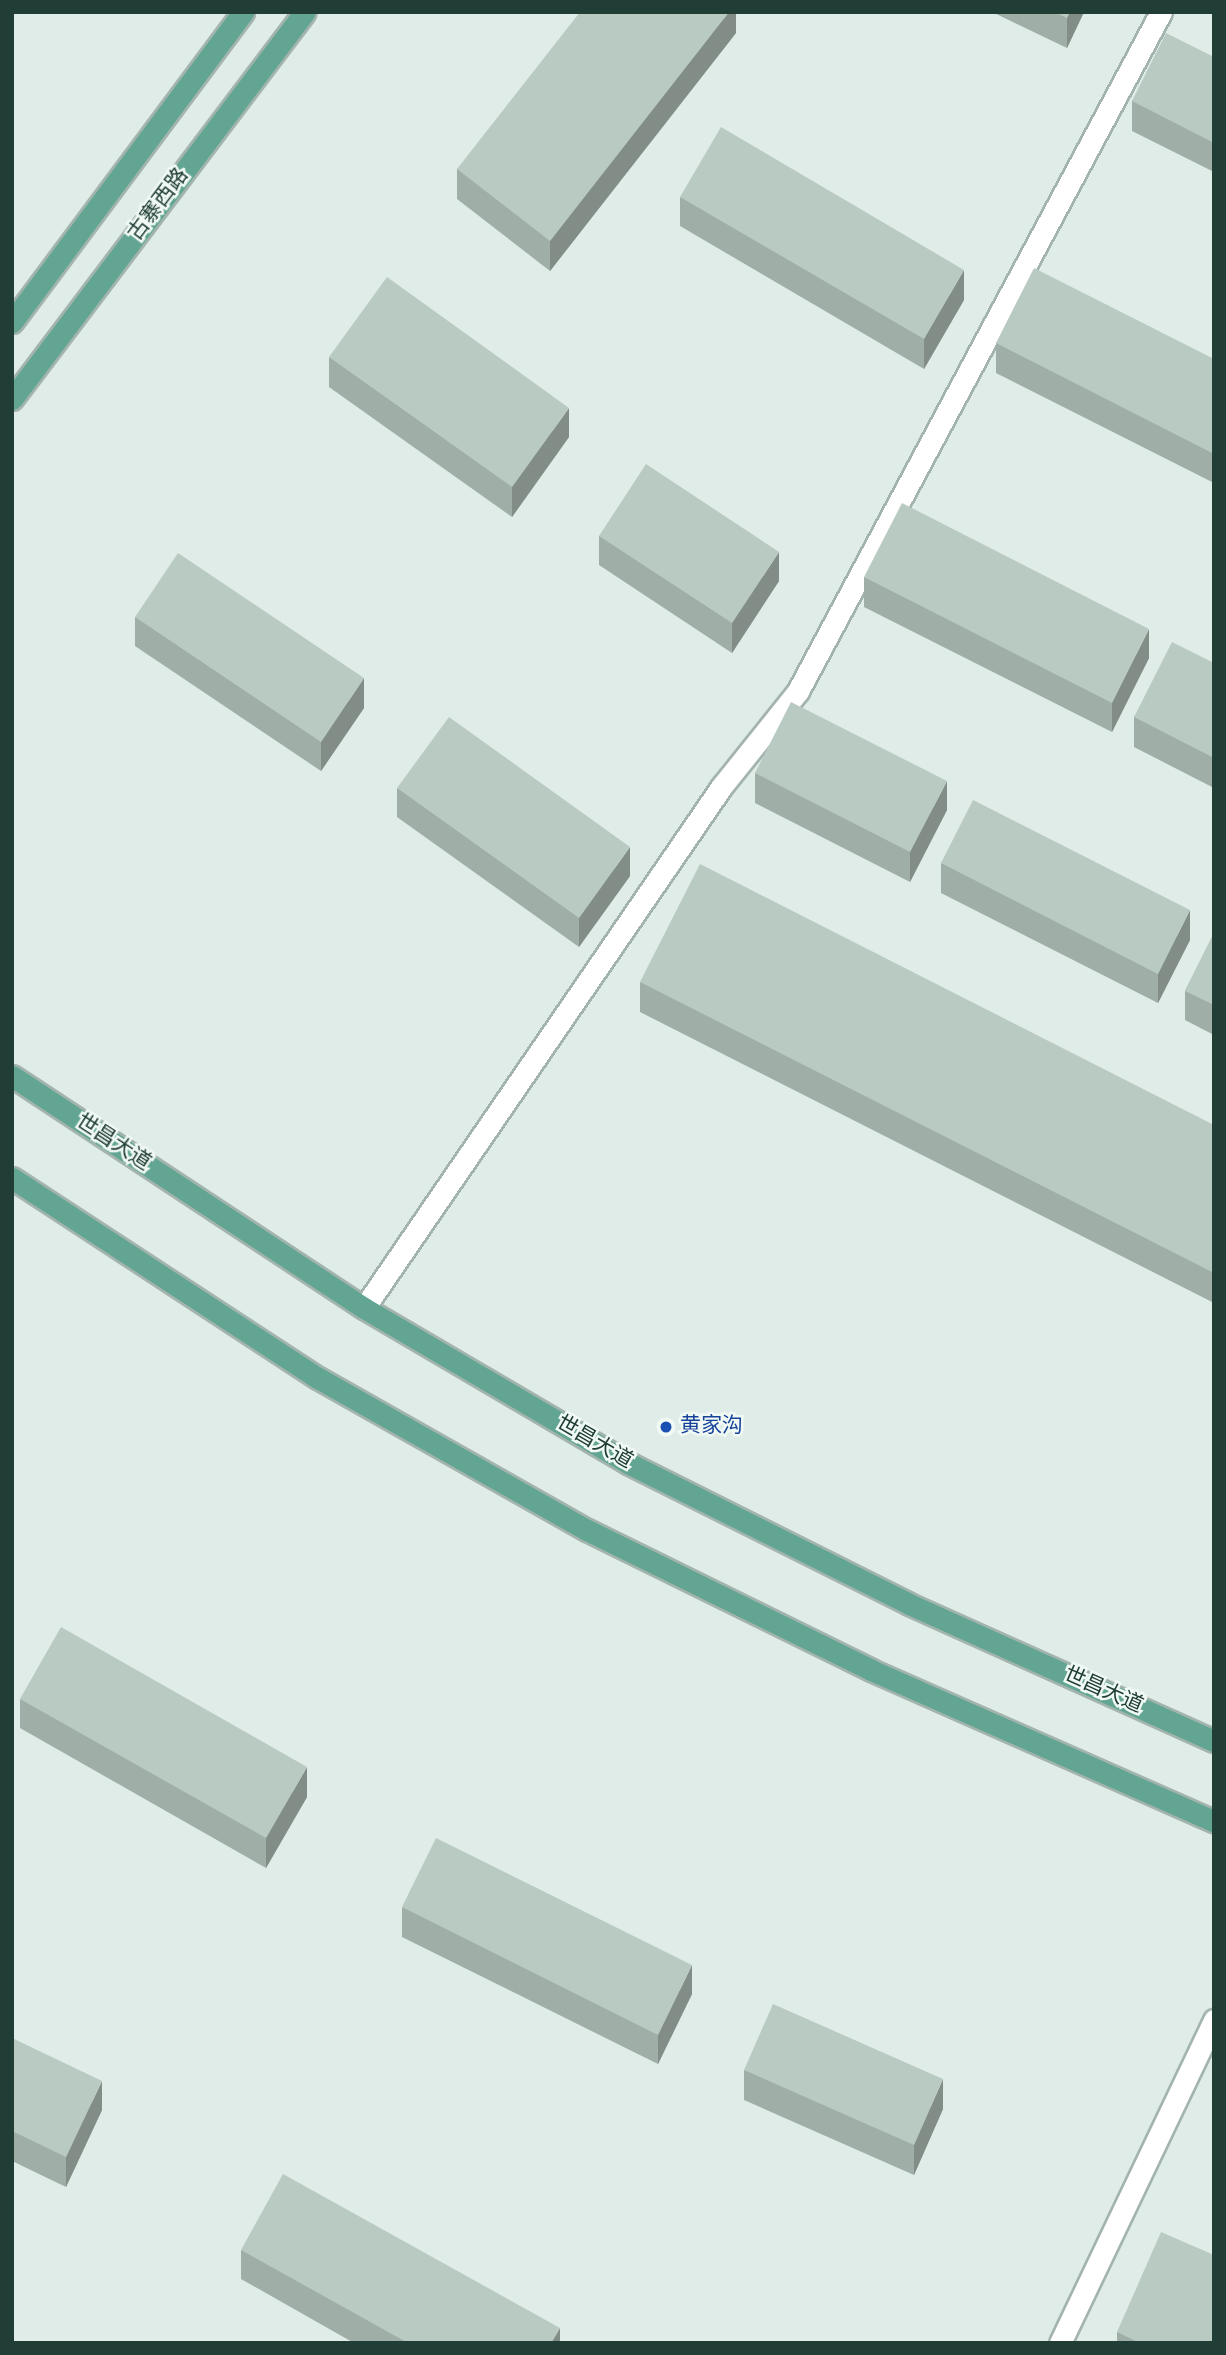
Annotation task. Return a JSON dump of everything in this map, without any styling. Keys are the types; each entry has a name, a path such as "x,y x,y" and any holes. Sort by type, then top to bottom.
{"main road":[{"path":"12,322 243,12"},
{"name":"古寨西路","path":"12,399 305,12"},
{"name":"世昌大道","path":"12,1076 364,1308 628,1463 909,1604 1214,1741"},
{"path":"12,1178 318,1378 587,1530 872,1670 1214,1821"}],"street":[{"path":"364,1308 722,786 799,691 1161,12"},
{"path":"1060,2343 1214,2020"}],"building":[{"path":"580,12 729,12 550,241 457,169"},
{"path":"1054,12 1070,12 1067,18"},
{"path":"1166,33 1214,57 1214,143 1132,101"},
{"path":"721,127 964,270 924,339 680,197"},
{"path":"1034,268 1214,359 1214,454 996,343"},
{"path":"387,277 569,408 512,487 329,357"},
{"path":"646,464 779,552 732,623 599,536"},
{"path":"902,503 1149,629 1112,703 864,577"},
{"path":"178,553 364,678 321,742 135,617"},
{"path":"1172,642 1214,663 1214,758 1134,717"},
{"path":"791,702 947,781 910,852 755,773"},
{"path":"449,717 630,847 579,918 397,788"},
{"path":"973,800 1190,910 1158,974 941,863"},
{"path":"700,864 1214,1125 1214,1273 640,982"},
{"path":"1214,933 1214,1005 1185,991"},
{"path":"61,1627 307,1767 266,1838 20,1699"},
{"path":"436,1838 692,1965 658,2035 402,1907"},
{"path":"773,2004 943,2079 914,2145 744,2070"},
{"path":"12,2038 102,2081 66,2157 12,2131"},
{"path":"283,2174 560,2328 551,2343 408,2343 241,2250"},
{"path":"1161,2232 1214,2255 1214,2343 1140,2343 1117,2332"}],"place":[{"name":"黄家沟","path":"666,1427"}]}
